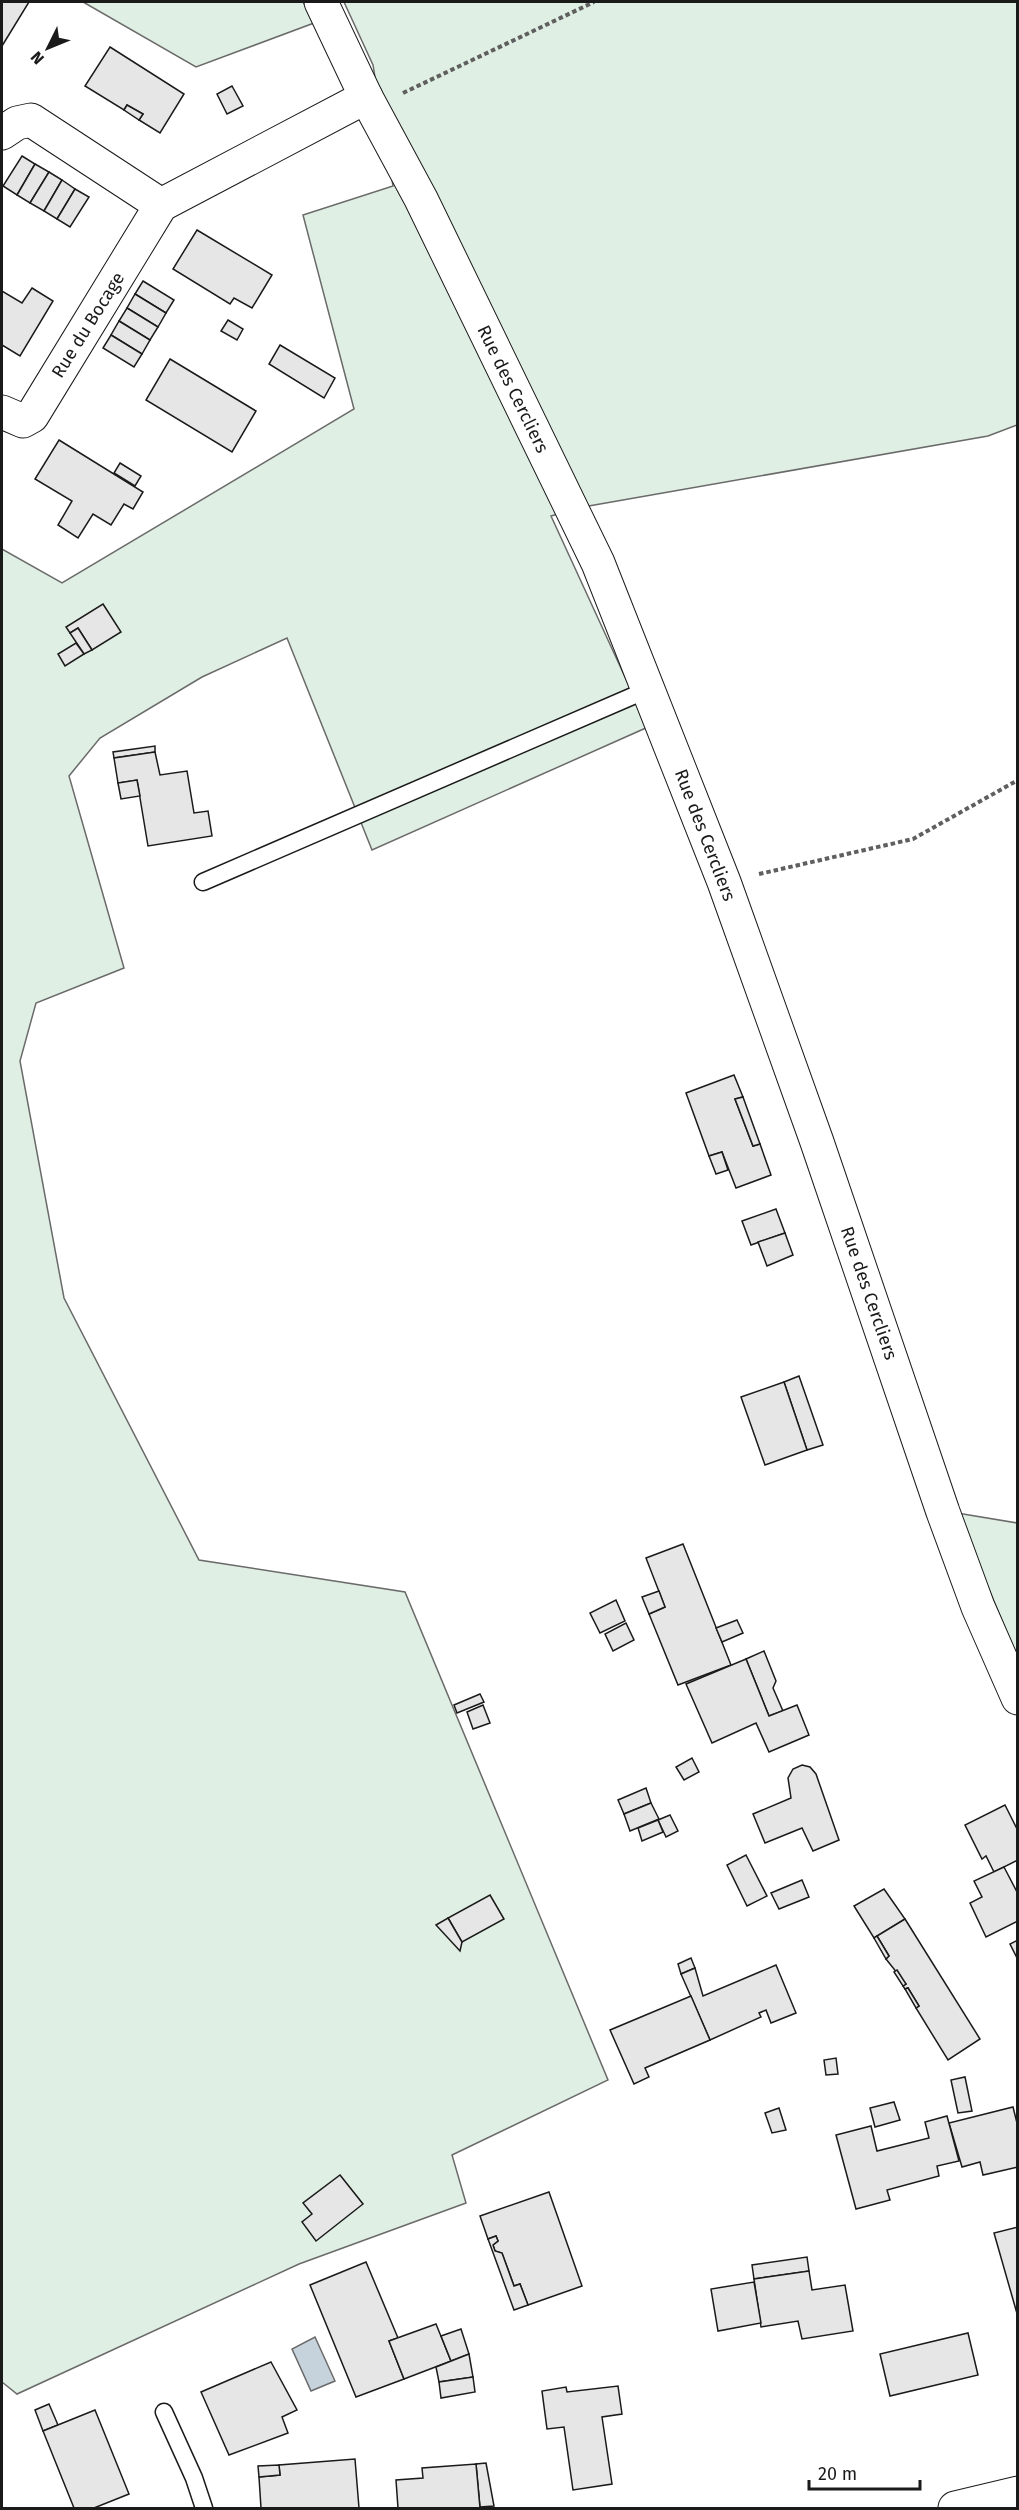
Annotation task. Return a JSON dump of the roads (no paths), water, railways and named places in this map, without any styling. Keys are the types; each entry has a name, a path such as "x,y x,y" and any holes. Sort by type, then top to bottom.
{"street":[{"name":"Rue des Cercliers","path":"321,2 369,102 421,200 598,563 724,882 817,1142 943,1512 978,1607 1017,1698"},
{"path":"2,133 17,123 31,120 161,205 369,102"},
{"name":"Rue du Bocage","path":"2,412 23,421 32,416 161,205"},
{"path":"955,2508 1017,2493"}],"lane":[{"path":"203,882 649,688"},
{"path":"164,2412 194,2478 204,2508"}]}
